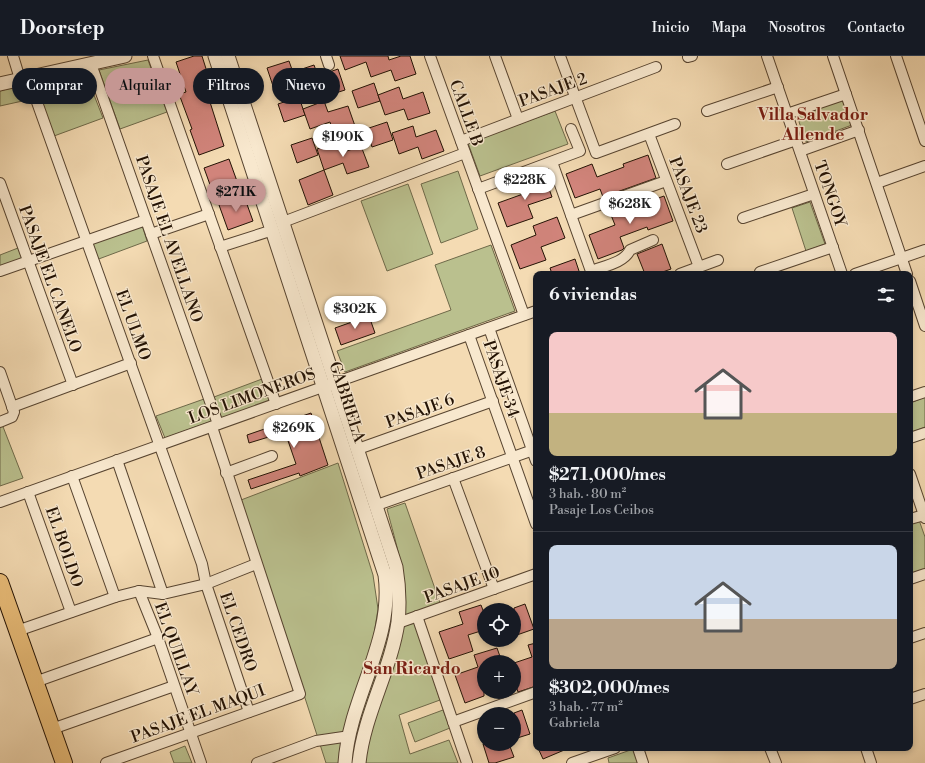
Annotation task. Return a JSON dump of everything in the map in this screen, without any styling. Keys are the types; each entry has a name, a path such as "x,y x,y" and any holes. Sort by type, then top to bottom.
{"main road":[{"path":"0,582 64,763"}],"street":[{"name":"EL ULMO","path":"13,56 19,68"},
{"path":"72,68 125,56"},
{"path":"153,56 276,404"},
{"name":"GABRIELA","path":"215,56 272,230 330,384 358,449 396,567 399,589 398,623 392,648 365,731 359,763"},
{"name":"GABRIELA","path":"228,56 283,222 379,554 386,586 387,606 384,626 350,736 346,763"},
{"name":"CALLE B","path":"430,56 524,315"},
{"path":"495,56 518,118"},
{"path":"560,56 596,153 675,124"},
{"name":"TONGOY","path":"767,56 841,271"},
{"path":"834,56 907,271"},
{"path":"896,56 925,141"},
{"name":"PASAJE EL AVELLANO","path":"91,64 151,234 215,426 226,473 300,694"},
{"name":"PASAJE 2","path":"461,141 518,118 656,67"},
{"path":"0,84 12,81"},
{"path":"707,111 778,87"},
{"path":"787,114 846,94"},
{"name":"EL ULMO","path":"34,104 87,241 131,363 202,564 206,584"},
{"path":"478,189 580,151 571,129"},
{"path":"800,151 859,130"},
{"name":"PASAJE 23","path":"649,134 699,267"},
{"path":"727,164 796,140"},
{"path":"283,222 465,153"},
{"path":"552,162 591,271"},
{"path":"877,183 925,166"},
{"path":"571,215 666,181"},
{"name":"PASAJE EL CANELO","path":"0,184 73,385"},
{"path":"743,218 814,194"},
{"path":"151,234 209,214"},
{"path":"0,271 146,220"},
{"path":"220,247 272,230"},
{"path":"596,271 627,256 630,250 653,240"},
{"path":"763,271 833,247"},
{"path":"863,271 925,250"},
{"path":"688,271 718,260"},
{"path":"913,290 925,326"},
{"name":"LOS LIMONEROS","path":"0,502 533,312"},
{"path":"489,328 533,447"},
{"name":"PASAJE 34","path":"470,335 533,515"},
{"path":"12,407 131,363"},
{"path":"0,372 14,416 0,422"},
{"path":"913,396 925,392"},
{"name":"PASAJE 6","path":"358,449 493,401"},
{"path":"913,437 925,433"},
{"name":"PASAJE 8","path":"377,505 533,450"},
{"path":"226,473 272,456"},
{"path":"117,460 163,594"},
{"path":"72,476 116,597"},
{"path":"453,478 494,589"},
{"path":"913,483 924,516 913,518"},
{"name":"EL BOLDO","path":"28,492 71,612"},
{"path":"17,631 116,597 139,591 163,594 206,584 256,564"},
{"path":"913,578 925,574"},
{"name":"PASAJE 10","path":"398,623 533,575"},
{"name":"EL CEDRO","path":"206,584 249,712"},
{"name":"EL QUILLAY","path":"139,591 158,638 201,763"},
{"path":"417,616 467,763"},
{"path":"913,637 925,633"},
{"path":"35,682 158,638"},
{"path":"52,729 174,686"},
{"path":"453,722 533,693"},
{"name":"PASAJE EL MAQUI","path":"106,763 125,760 191,733 300,694"},
{"path":"913,698 925,694"},
{"path":"257,763 316,741 350,736"},
{"path":"639,751 643,763"},
{"path":"771,751 776,763"},
{"path":"867,751 871,763"},
{"path":"572,763 601,755"}],"green space":[{"path":"148,60 151,68 109,68"},
{"path":"105,69 105,87 99,70"},
{"path":"12,88 12,103 0,106 0,91"},
{"path":"842,99 852,125 806,142 797,116"},
{"path":"97,103 103,118 54,136 42,104 97,104"},
{"path":"111,104 164,104 167,112 120,129"},
{"path":"555,111 568,144 480,176 468,143"},
{"path":"458,171 478,229 441,243 421,184"},
{"path":"408,184 433,254 387,271 361,201"},
{"path":"810,202 825,244 806,251 792,208"},
{"path":"142,225 147,241 96,260 91,243"},
{"path":"491,245 515,311 345,372 337,351 451,310 435,265"},
{"path":"18,248 23,260 0,268 0,255"},
{"path":"262,379 270,401 222,419 214,397"},
{"path":"925,397 925,427 913,432 913,402"},
{"path":"204,399 212,421 165,438 156,416"},
{"path":"0,419 23,478 0,486"},
{"path":"338,463 373,575 378,609 374,634 415,623 440,700 399,715 410,754 449,740 458,763 326,763 241,500"},
{"path":"405,503 440,603 404,617 405,603 403,576 387,509"},
{"path":"919,520 925,537 925,571 913,573 913,522"},
{"path":"443,710 450,728 415,742 408,723"},
{"path":"185,746 192,763 174,763 170,752"},
{"path":"628,751 637,751 640,763 609,763 608,758"}],"building":[{"path":"194,56 202,56 206,68 193,68 193,104 211,104 224,146 199,155 190,130 192,129 183,104 185,104 186,92 185,68 178,68 176,62"},
{"path":"340,56 388,56 389,60 401,56 410,56 416,74 395,81 391,70 371,77 366,62 345,70"},
{"path":"289,61 291,68 272,68 272,83 267,68"},
{"path":"314,65 315,68 305,68"},
{"path":"340,75 345,90 340,92"},
{"path":"374,83 380,101 358,108 352,91"},
{"path":"399,87 403,99 423,92 430,113 408,120 404,109 385,115 378,95"},
{"path":"278,104 301,104 305,115 284,122"},
{"path":"316,104 325,104 328,112 348,106 355,126 334,134 330,122 310,129 303,109"},
{"path":"387,122 393,140 372,147 366,129"},
{"path":"413,126 416,137 436,130 444,151 422,159 418,147 399,154 392,133"},
{"path":"312,138 318,155 297,163 291,145"},
{"path":"338,142 341,153 361,146 369,167 347,174 343,163 324,170 317,149"},
{"path":"648,155 656,178 603,197 600,189 575,198 566,174 592,164 597,177 624,167 623,164"},
{"path":"229,159 238,184 213,193 204,168"},
{"path":"324,170 333,195 308,205 299,180"},
{"path":"544,175 552,197 528,205 533,218 507,227 498,203 523,194 520,184"},
{"path":"244,196 253,221 228,230 219,205"},
{"path":"664,196 673,221 648,230 647,227 620,237 624,248 622,250 598,259 589,235 615,225 611,215"},
{"path":"557,217 565,238 541,247 546,260 520,269 511,245 536,235 533,226"},
{"path":"662,244 671,269 665,271 644,271 637,254"},
{"path":"575,259 579,271 551,271 550,268"},
{"path":"369,316 375,333 341,345 335,328"},
{"path":"311,413 328,465 300,476 299,473 251,489 248,480 296,464 285,432 249,443 247,435"},
{"path":"525,604 533,629 521,634 521,605"},
{"path":"477,606 477,632 468,635 473,651 449,659 439,632 463,624 459,612"},
{"path":"533,644 533,687 521,691 521,661 532,657 528,645"},
{"path":"497,648 500,655 477,655 477,664 474,655"},
{"path":"477,667 477,699 465,703 455,675"},
{"path":"521,710 530,734 521,737"},
{"path":"485,751 512,751 514,757 495,763 489,763"},
{"path":"539,751 562,751 543,759"}],"district":[{"name":"Villa Salvador Allende","path":"813,125"},
{"name":"San Ricardo","path":"412,669"}]}
